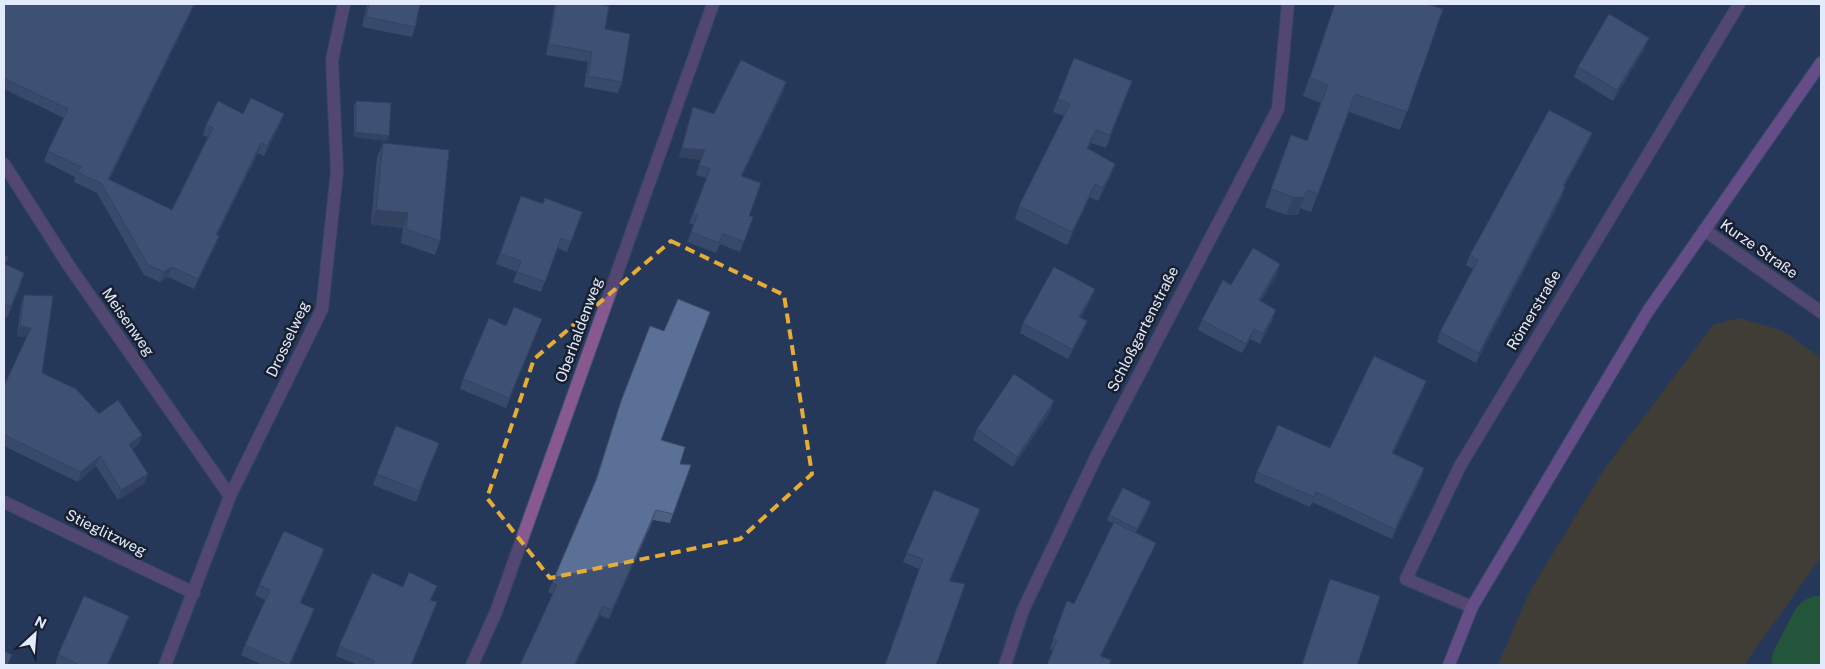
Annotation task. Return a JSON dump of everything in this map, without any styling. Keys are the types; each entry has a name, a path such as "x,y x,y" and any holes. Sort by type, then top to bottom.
{"main road":[{"path":"1448,665 1472,607 1648,311 1821,63"}],"street":[{"name":"Drosselweg","path":"165,665 230,496 322,309 338,172 332,60 344,4"},
{"name":"Oberhaldenweg","path":"472,665 496,612 713,4"},
{"name":"Schloßgartenstraße","path":"1006,665 1024,610 1096,455 1278,109 1288,4"},
{"name":"Römerstraße","path":"1472,607 1406,579 1460,466 1739,4"},
{"name":"Meisenweg","path":"4,164 70,266 230,496"},
{"name":"Kurze Straße","path":"1704,230 1821,312"},
{"name":"Stieglitzweg","path":"4,502 194,593"}],"highlighted area":[{"path":"671,241 784,295 812,474 740,539 550,578 487,498 534,359"}],"shaded area":[{"path":"1739,318 1783,331 1821,358 1821,557 1744,665 1498,665 1530,591 1605,468 1713,325"}],"building":[{"path":"4,4 194,4 108,179 172,210 213,128 206,125 218,101 243,114 251,98 284,114 267,146 261,143 216,235 219,236 198,279 172,267 164,272 148,265 101,183 77,172 81,167 48,151 68,109 4,78"},
{"path":"369,4 420,4 415,27 366,17"},
{"path":"556,4 596,4 609,6 605,29 630,34 622,82 588,76 592,52 549,44"},
{"path":"1335,4 1427,4 1443,9 1407,112 1355,94 1318,194 1307,190 1304,197 1293,197 1271,189 1291,135 1307,141 1328,85 1310,78"},
{"path":"1609,14 1649,38 1617,90 1578,67"},
{"path":"1074,58 1132,81 1110,135 1096,130 1087,148 1115,164 1103,188 1095,184 1072,232 1019,206 1070,104 1058,99"},
{"path":"741,60 786,82 741,176 761,183 749,216 753,217 744,242 723,234 719,243 691,232 697,215 693,214 710,169 699,165 705,150 682,148 693,107 714,114"},
{"path":"356,101 391,103 389,136 356,132"},
{"path":"1549,110 1592,133 1563,186 1565,187 1479,353 1440,332 1478,260 1470,255"},
{"path":"383,143 449,150 440,241 406,229 408,213 376,210"},
{"path":"521,196 543,204 545,198 582,212 571,242 561,238 545,282 517,272 521,261 500,254"},
{"path":"1253,248 1280,264 1259,300 1276,310 1263,334 1254,329 1246,344 1202,320 1223,280 1231,285"},
{"path":"4,255 8,257 5,264 24,273 11,307 4,304"},
{"path":"1054,267 1095,289 1079,317 1087,321 1072,349 1023,323"},
{"path":"24,295 53,296 42,373 76,389 99,414 118,400 142,435 129,444 148,474 121,490 100,456 81,472 4,435 4,386 31,328 20,326"},
{"path":"678,299 710,312 661,440 685,447 680,464 691,465 673,514 656,510 612,610 603,606 574,665 520,665 557,585 552,583 597,478 621,401 650,326 664,331"},
{"path":"514,307 542,319 509,398 463,379 489,318 506,326"},
{"path":"1374,356 1426,381 1392,453 1424,468 1395,529 1316,492 1314,497 1257,472 1278,425 1330,448"},
{"path":"1014,374 1054,401 1017,457 977,429"},
{"path":"396,426 439,443 419,491 377,474"},
{"path":"1123,488 1151,502 1137,529 1109,515"},
{"path":"934,490 980,509 949,581 965,584 936,665 885,665 923,559 907,553"},
{"path":"1114,522 1156,543 1100,656 1111,660 1109,665 1047,665 1057,640 1053,639 1067,601 1074,604"},
{"path":"284,531 324,549 300,603 314,609 289,665 245,645 270,590 259,585"},
{"path":"409,572 437,586 430,600 437,602 411,665 372,665 374,661 339,646 372,573 403,587"},
{"path":"1330,579 1380,596 1357,665 1302,665"},
{"path":"84,596 129,616 107,665 80,665 58,655"},
{"path":"4,651 12,655 7,665 4,665"}],"waterway":[{"path":"1804,665 1802,663 1821,626"}]}
